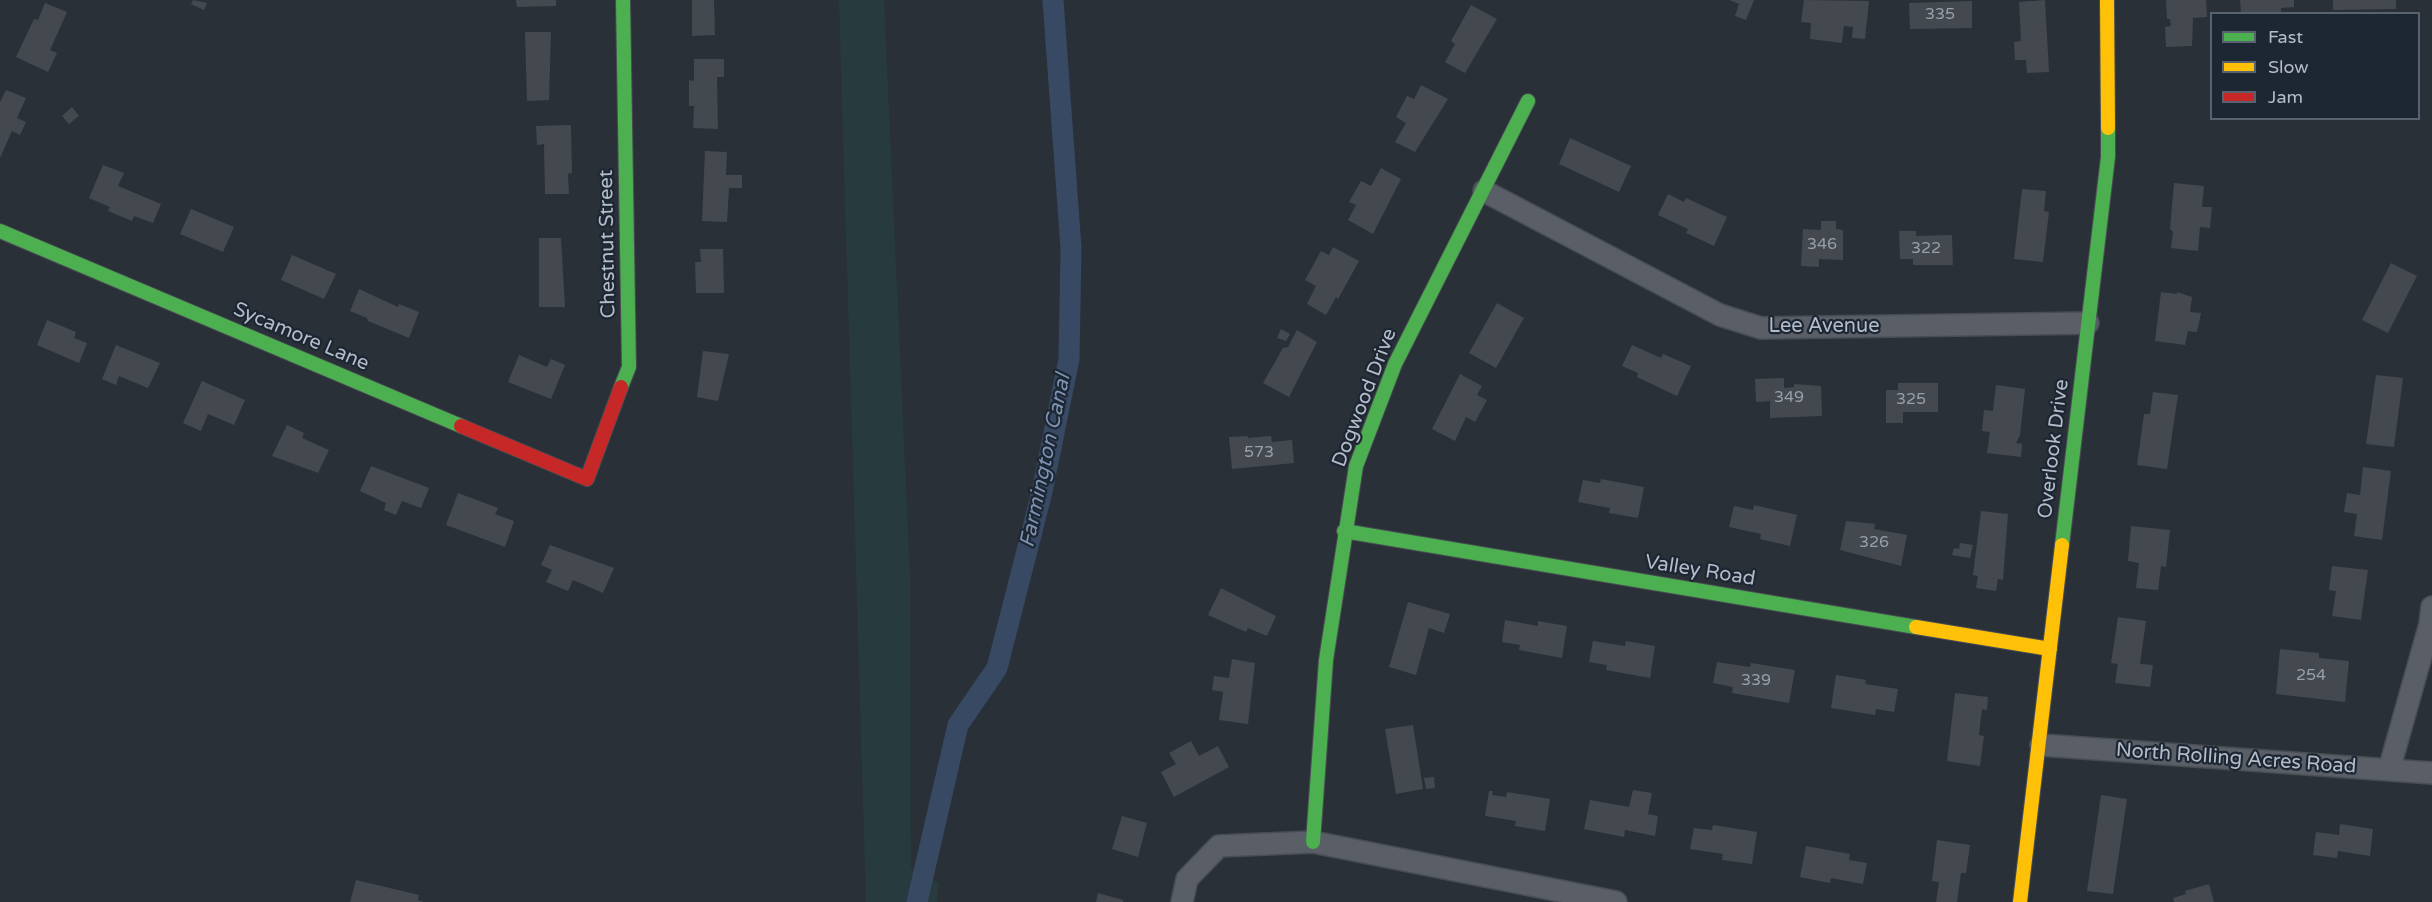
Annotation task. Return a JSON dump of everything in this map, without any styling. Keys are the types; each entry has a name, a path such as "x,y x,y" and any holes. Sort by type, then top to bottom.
{"street":[{"name":"Chestnut Street","path":"587,479 629,367 623,0"},
{"name":"Overlook Drive","path":"2020,902 2041,745 2050,649 2108,157 2107,0"},
{"name":"Dogwood Drive","path":"1313,842 1326,660 1344,531 1356,466 1395,364 1484,191 1527,101"},
{"name":"Lee Avenue","path":"1484,191 1720,315 1761,328 2088,323"},
{"name":"Sycamore Lane","path":"0,231 587,479"},
{"name":"Valley Road","path":"1344,531 2050,649"},
{"path":"2389,770 2430,624 2432,607"},
{"name":"North Rolling Acres Road","path":"2041,745 2432,773"},
{"path":"1182,902 1187,879 1219,846 1313,842 1616,902"}],"green space":[{"path":"839,0 884,0 910,576 911,868 939,883 937,902 866,902"}],"building":[{"path":"193,0 207,3 204,10 191,4"},
{"path":"516,0 556,0 556,6 517,7"},
{"path":"692,0 714,0 715,35 692,36"},
{"path":"1729,0 1754,0 1746,20 1735,16 1739,4"},
{"path":"1804,0 1869,1 1865,39 1852,38 1853,27 1844,26 1842,43 1810,39 1811,23 1801,22"},
{"path":"2045,0 2049,72 2027,73 2026,60 2015,60 2014,42 2021,41 2019,2"},
{"path":"2166,0 2206,0 2207,17 2193,18 2192,46 2166,47 2165,27 2171,26 2170,19 2167,19"},
{"path":"2240,0 2294,0 2294,7 2281,8 2281,12 2241,12"},
{"path":"2333,0 2396,0 2396,9 2333,10"},
{"path":"1972,1 1972,28 1910,29 1909,3"},
{"path":"45,3 67,12 50,50 57,53 48,72 16,57 34,19 38,20"},
{"path":"1471,5 1497,19 1465,73 1445,62 1455,44 1451,41"},
{"path":"525,32 551,32 549,100 527,101"},
{"path":"694,59 724,59 724,77 717,77 718,129 693,128 694,106 689,106 689,80 694,81"},
{"path":"1421,85 1448,99 1415,152 1395,142 1406,123 1396,117 1407,96 1414,99"},
{"path":"6,90 26,98 17,118 26,122 20,135 12,131 0,158 0,102"},
{"path":"72,107 79,116 69,124 62,116"},
{"path":"571,125 572,173 568,174 569,194 545,194 544,144 537,145 536,126"},
{"path":"1570,138 1631,166 1619,192 1559,164"},
{"path":"705,151 727,152 726,175 742,175 742,188 729,188 727,222 702,221"},
{"path":"103,165 124,173 118,186 161,204 153,223 134,216 132,221 108,211 110,207 89,198"},
{"path":"1381,168 1401,179 1373,234 1348,220 1356,205 1349,202 1361,181 1371,186"},
{"path":"2174,183 2204,186 2202,207 2212,207 2210,228 2200,227 2198,251 2171,248 2173,232 2170,229"},
{"path":"2022,189 2046,191 2044,211 2049,212 2043,262 2014,259"},
{"path":"1668,194 1684,202 1686,198 1727,217 1714,246 1686,233 1688,229 1658,215"},
{"path":"191,209 234,227 223,252 180,234"},
{"path":"1821,221 1836,221 1836,229 1843,230 1843,260 1819,259 1819,267 1801,266 1803,229 1821,230"},
{"path":"1899,231 1916,231 1916,236 1952,235 1953,265 1913,265 1913,259 1900,259"},
{"path":"539,238 561,238 565,307 539,307"},
{"path":"1333,247 1359,261 1338,299 1336,297 1326,315 1307,304 1316,286 1305,280 1321,251 1329,255"},
{"path":"700,249 723,249 724,293 696,293 695,262 701,262"},
{"path":"292,255 336,274 324,299 281,280"},
{"path":"2391,263 2417,276 2388,333 2362,320"},
{"path":"359,289 398,307 399,304 419,312 409,338 350,311"},
{"path":"2161,292 2177,294 2177,292 2192,297 2190,312 2201,313 2197,332 2188,331 2185,345 2155,341"},
{"path":"1497,303 1524,318 1496,368 1469,353"},
{"path":"47,320 76,332 74,338 87,343 79,363 37,345"},
{"path":"1281,329 1290,334 1286,341 1277,338"},
{"path":"1297,330 1317,342 1289,397 1263,383 1283,348 1288,347"},
{"path":"116,345 160,363 148,388 119,376 116,385 102,379"},
{"path":"1632,345 1661,358 1663,354 1691,366 1677,396 1637,377 1638,373 1622,366"},
{"path":"703,351 729,354 718,401 697,397"},
{"path":"519,355 547,367 551,359 565,365 551,399 508,382"},
{"path":"1460,374 1482,386 1477,395 1487,400 1475,422 1466,417 1455,441 1432,429"},
{"path":"2376,375 2403,378 2394,447 2366,444"},
{"path":"1784,378 1784,388 1794,387 1794,384 1821,386 1822,416 1770,418 1770,401 1756,402 1755,379"},
{"path":"202,381 245,400 234,425 208,414 201,431 183,423"},
{"path":"1898,383 1938,383 1938,412 1903,412 1903,423 1886,423 1886,390 1898,390"},
{"path":"1996,385 2025,389 2020,435 2016,443 2022,444 2021,457 1987,453 1990,432 1982,431 1984,410 1993,411"},
{"path":"2153,392 2178,395 2167,469 2137,465 2144,414 2150,414"},
{"path":"287,425 304,433 302,438 329,450 318,473 272,456"},
{"path":"1248,436 1248,438 1271,436 1272,442 1292,440 1294,463 1232,469 1229,437"},
{"path":"371,466 429,488 421,508 402,501 396,515 384,510 386,503 360,491"},
{"path":"2363,467 2391,471 2382,540 2354,536 2357,514 2344,512 2347,493 2360,495"},
{"path":"1601,479 1644,487 1638,518 1609,513 1610,508 1578,502 1583,480 1600,483"},
{"path":"458,493 498,508 495,514 514,521 505,547 446,525"},
{"path":"1754,505 1797,515 1790,546 1760,539 1761,534 1729,527 1734,506 1753,510"},
{"path":"1981,511 2008,514 2003,580 1998,579 1996,591 1976,588 1978,576 1973,575"},
{"path":"1846,521 1875,524 1874,529 1907,535 1901,566 1840,550"},
{"path":"2131,526 2170,530 2166,567 2161,566 2158,590 2136,588 2139,563 2128,561"},
{"path":"1960,543 1973,545 1970,558 1952,555 1954,548 1959,549"},
{"path":"550,545 614,568 603,593 573,580 568,591 546,582 552,570 541,565"},
{"path":"2332,566 2368,570 2361,620 2332,616 2336,591 2329,590"},
{"path":"1221,588 1276,616 1267,636 1248,628 1246,632 1208,615"},
{"path":"1408,602 1450,614 1444,633 1429,628 1416,675 1389,667"},
{"path":"2118,617 2146,621 2140,664 2153,665 2150,687 2115,683 2118,664 2111,663"},
{"path":"1505,620 1538,626 1538,621 1567,626 1562,658 1519,650 1520,645 1502,642"},
{"path":"1593,641 1625,646 1626,641 1655,646 1650,678 1606,670 1607,665 1589,662"},
{"path":"2280,649 2319,653 2319,658 2349,661 2345,702 2276,694"},
{"path":"1232,659 1255,663 1248,724 1219,720 1223,692 1212,690 1214,676 1229,678"},
{"path":"1717,662 1750,667 1751,663 1795,670 1789,703 1732,693 1733,687 1713,683"},
{"path":"1836,675 1866,680 1865,684 1898,689 1894,712 1876,709 1875,715 1831,708"},
{"path":"1955,693 1988,697 1987,710 1982,709 1979,735 1984,736 1980,766 1947,761"},
{"path":"1413,725 1423,789 1396,794 1385,729"},
{"path":"1191,741 1199,756 1218,746 1229,767 1174,797 1161,772 1176,764 1169,753"},
{"path":"1434,777 1435,788 1426,789 1424,778"},
{"path":"1633,790 1652,793 1648,814 1658,816 1655,836 1625,830 1624,837 1584,829 1590,800 1629,807"},
{"path":"1489,791 1493,791 1492,795 1506,797 1507,792 1550,799 1545,831 1515,826 1516,821 1485,816"},
{"path":"2101,795 2127,799 2113,894 2087,891"},
{"path":"1122,816 1147,823 1138,857 1112,849"},
{"path":"2340,824 2373,829 2370,856 2338,851 2337,858 2313,855 2316,832 2339,835"},
{"path":"1713,825 1757,832 1752,864 1722,860 1723,854 1690,849 1694,828 1712,830"},
{"path":"1937,840 1970,845 1966,873 1961,873 1957,902 1936,902 1939,882 1932,881"},
{"path":"1806,846 1850,854 1849,860 1867,863 1863,884 1831,878 1830,883 1800,877"},
{"path":"356,880 419,895 418,900 424,902 350,902"},
{"path":"2209,884 2214,902 2174,902 2173,898 2186,894 2185,891"},
{"path":"1098,893 1123,900 1123,902 1096,902"}],"waterway":[{"name":"Farmington Canal","path":"917,902 958,725 997,668 1042,492 1069,359 1071,248 1053,0"}],"traffic: fast":[{"path":"621,387 629,367 623,0"},
{"path":"1313,842 1326,660 1356,466 1395,364 1528,101"},
{"path":"2062,545 2108,157 2108,128"},
{"path":"0,231 461,426"},
{"path":"1344,531 1916,627"}],"traffic: slow":[{"path":"2107,0 2108,128"},
{"path":"2020,902 2062,545"},
{"path":"1916,627 2050,649"}],"traffic: jam":[{"path":"461,426 587,479 621,387"}]}
